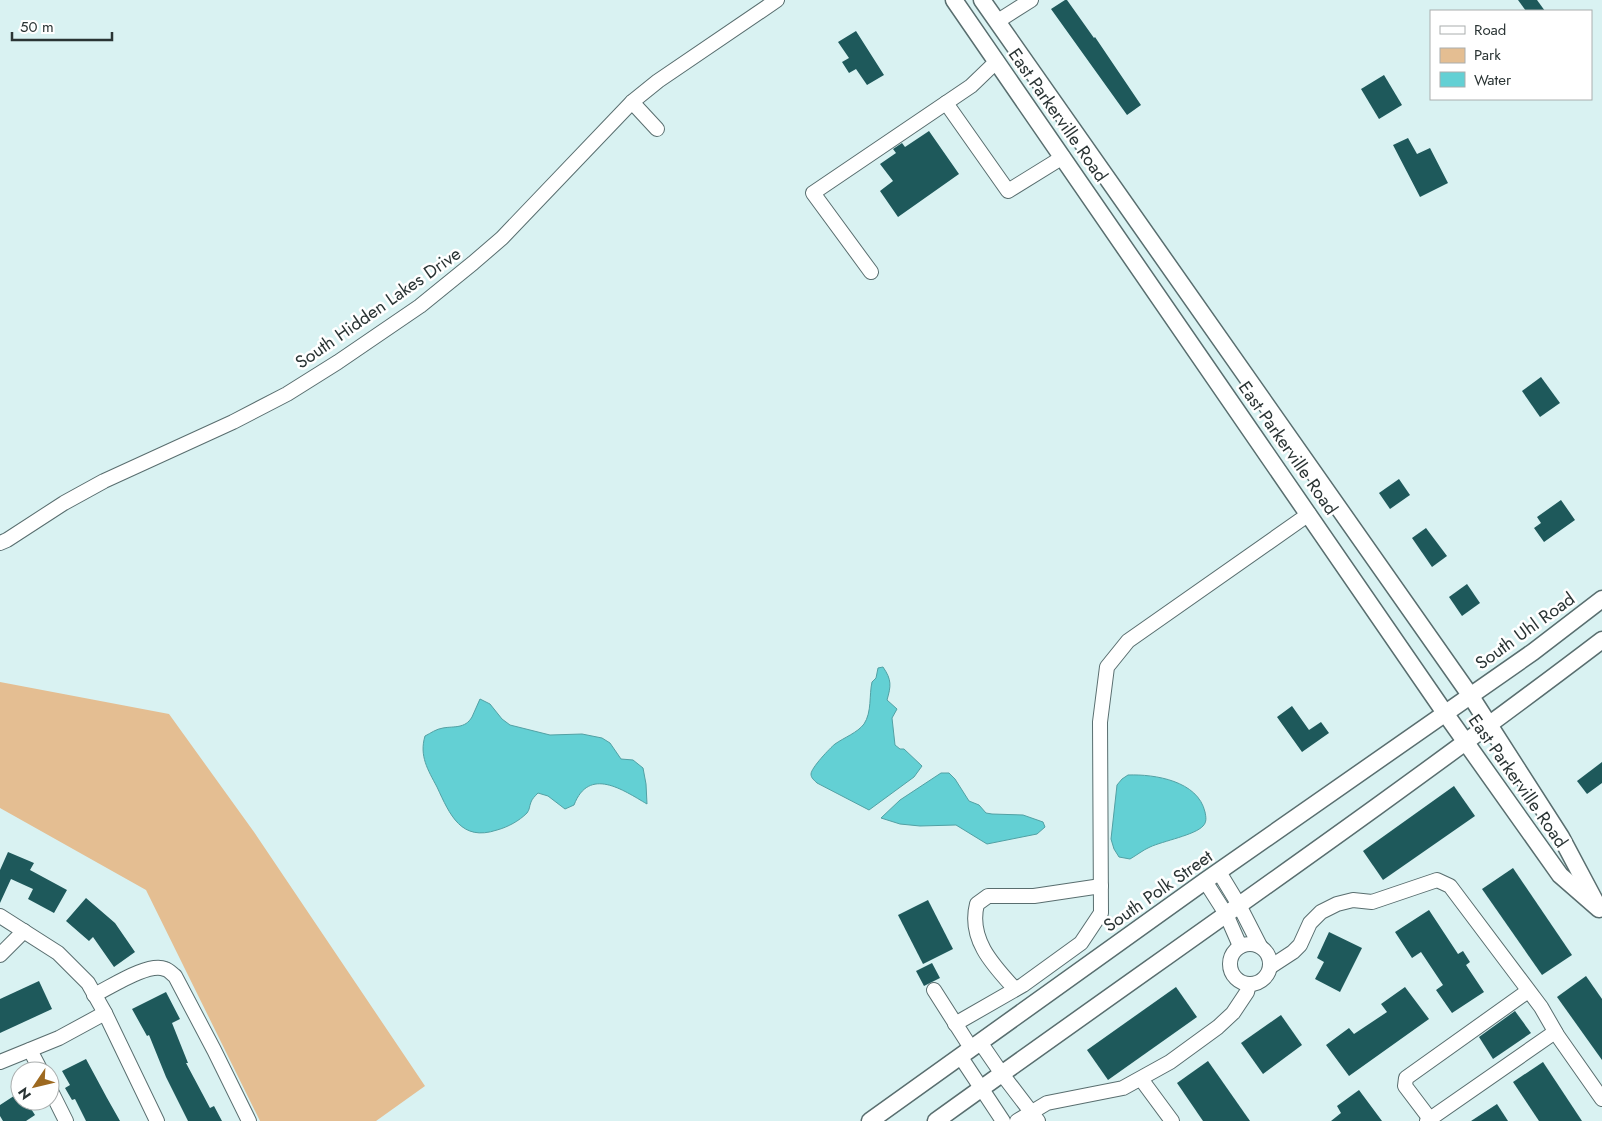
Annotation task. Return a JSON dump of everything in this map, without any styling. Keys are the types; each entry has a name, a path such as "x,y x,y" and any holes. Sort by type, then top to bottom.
{"main road":[{"name":"East Parkerville Road","path":"954,0 1466,742 1560,875 1600,911"},
{"name":"East Parkerville Road","path":"982,0 1470,695 1561,837 1600,911"},
{"path":"997,61 1016,47"},
{"path":"1158,295 1179,281"},
{"name":"South Uhl Road","path":"1470,695 1533,652 1602,599"},
{"path":"936,1121 1490,725 1602,640"},
{"name":"South Polk Street","path":"870,1121 1470,695"}],"street":[{"name":"South Hidden Lakes Drive","path":"0,543 64,503 104,481 233,422 287,394 420,306 502,238 632,102 658,81 777,0"},
{"path":"998,21 1031,0"},
{"path":"871,272 813,193 971,86 997,61"},
{"path":"632,102 657,129"},
{"path":"946,103 1008,191 1063,157"},
{"path":"956,1024 1015,989 1081,943 1101,913 1100,722 1107,666 1128,641 1310,514"},
{"path":"1212,877 1233,910 1268,954 1270,967"},
{"path":"1260,946 1252,944 1240,946 1231,957 1231,970 1240,981 1249,984 1264,978 1270,967 1293,952 1300,945 1310,923 1321,912 1337,904 1353,900 1372,902 1437,880 1450,886 1540,1007 1602,1099"},
{"path":"1015,989 995,967 980,944 974,916 977,904 988,896 1034,896 1101,886"},
{"path":"1233,910 1240,946"},
{"path":"0,916 58,953 88,983 157,1121"},
{"path":"0,955 24,931"},
{"path":"94,994 139,972 154,967 166,969 175,976 249,1121"},
{"path":"1017,1121 1035,1116 1047,1102 1123,1088 1170,1062 1218,1027 1241,1003 1249,984"},
{"path":"934,990 970,1049 981,1088 1003,1121"},
{"path":"1528,991 1406,1078 1405,1086 1429,1120 1556,1033"},
{"path":"0,1062 59,1038 105,1014"},
{"path":"970,1049 1002,1074 1035,1116"},
{"path":"30,1050 36,1061"},
{"path":"1141,1079 1172,1121"},
{"path":"60,1109 66,1121"}],"green space":[{"path":"0,682 169,714 254,832 425,1086 376,1121 260,1121 146,890 0,808"}],"water":[{"path":"883,667 890,683 887,700 897,709 892,718 895,745 900,749 904,749 922,766 914,777 869,810 817,783 811,774 817,763 833,746 864,724 869,709 872,682 876,678 878,668"},
{"path":"480,699 490,704 502,719 510,725 550,735 582,734 602,738 610,743 621,759 633,760 643,768 647,804 617,788 597,784 588,786 580,793 574,805 565,809 548,796 538,793 531,801 527,813 520,819 497,830 485,833 474,832 458,824 430,775 425,763 423,743 425,736 436,730 466,724 472,717"},
{"path":"941,773 949,773 969,801 979,805 986,813 1023,815 1043,822 1045,827 1037,834 987,844 956,825 920,826 900,824 881,818 900,800"},
{"path":"1128,775 1162,778 1185,786 1201,801 1206,821 1199,829 1193,832 1150,847 1130,859 1119,857 1111,839 1117,785"}],"building":[{"path":"1067,0 1095,37 1141,105 1127,115 1051,9"},
{"path":"1518,0 1537,0 1544,10 1525,10"},
{"path":"856,31 884,75 867,85 856,69 849,73 842,62 849,58 838,42"},
{"path":"1384,75 1402,105 1379,119 1361,89"},
{"path":"929,131 959,174 898,217 880,191 893,181 880,164 896,153 893,149 902,143 905,147"},
{"path":"1408,138 1417,154 1430,148 1448,183 1420,197 1393,145"},
{"path":"1541,377 1560,403 1540,417 1522,391"},
{"path":"1399,479 1410,495 1390,509 1379,493"},
{"path":"1561,500 1575,520 1544,542 1534,528 1541,523 1537,517"},
{"path":"1426,528 1447,556 1432,567 1412,538"},
{"path":"1467,584 1480,603 1462,616 1449,597"},
{"path":"1292,706 1309,730 1321,722 1329,733 1302,752 1277,717"},
{"path":"1602,762 1602,783 1587,794 1577,781"},
{"path":"1454,786 1475,816 1383,880 1363,851"},
{"path":"8,852 34,863 30,870 67,890 54,913 28,899 33,889 11,879 0,903 0,870"},
{"path":"1513,868 1572,955 1542,975 1482,889"},
{"path":"86,898 115,923 135,952 114,967 93,937 89,941 66,921"},
{"path":"928,900 953,949 923,964 898,915"},
{"path":"1429,910 1458,954 1463,951 1470,962 1466,965 1484,992 1452,1013 1436,990 1443,985 1421,952 1412,958 1395,932"},
{"path":"1329,932 1362,948 1340,992 1315,979 1324,962 1317,958"},
{"path":"932,963 940,978 924,986 916,971"},
{"path":"1586,976 1602,999 1602,1060 1557,997"},
{"path":"39,981 52,1009 0,1033 0,999"},
{"path":"1176,987 1197,1017 1108,1080 1087,1050"},
{"path":"1405,987 1429,1019 1349,1076 1326,1045 1349,1028 1354,1034 1387,1012 1381,1004"},
{"path":"166,992 180,1019 172,1023 188,1063 186,1063 210,1108 214,1106 222,1121 188,1121 166,1077 149,1035 147,1036 132,1009"},
{"path":"1515,1011 1531,1033 1493,1059 1479,1037"},
{"path":"1281,1015 1302,1045 1263,1074 1241,1043"},
{"path":"86,1059 120,1121 86,1121 75,1099 72,1100 65,1088 70,1085 62,1071"},
{"path":"1208,1061 1250,1121 1203,1121 1177,1083"},
{"path":"1543,1062 1582,1121 1539,1121 1513,1082"},
{"path":"1359,1090 1382,1121 1331,1121 1341,1113 1337,1106"},
{"path":"10,1098 10,1111 32,1111 35,1115 26,1121 3,1121 0,1116 0,1105"},
{"path":"1497,1104 1508,1121 1471,1121"}]}
